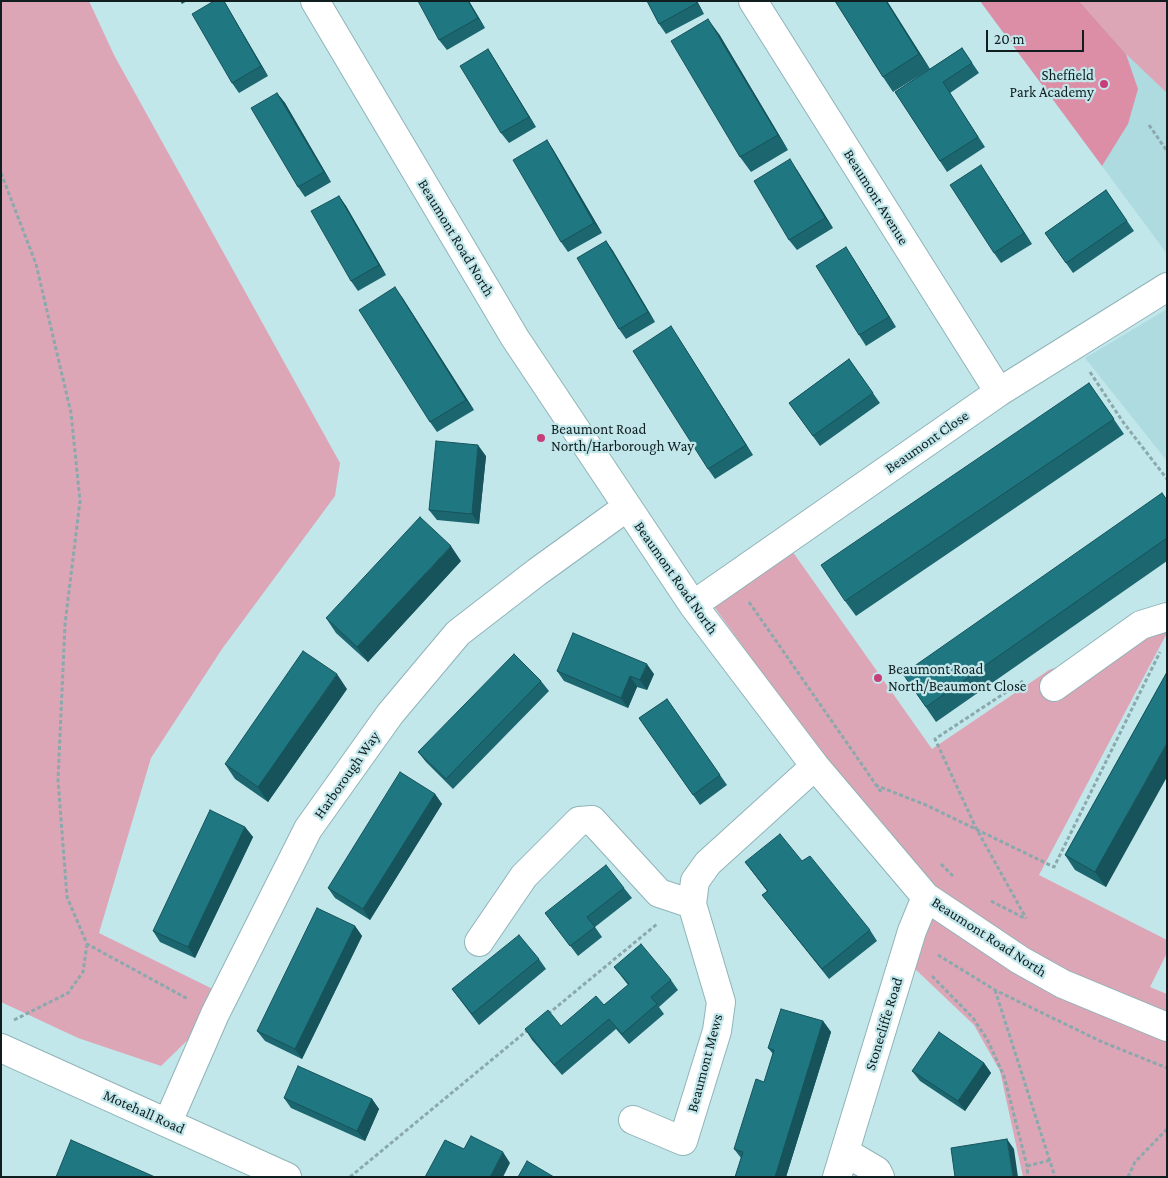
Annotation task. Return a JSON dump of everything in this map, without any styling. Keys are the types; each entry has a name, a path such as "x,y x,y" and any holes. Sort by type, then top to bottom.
{"street":[{"name":"Beaumont Road North","path":"315,1 515,338 693,605 815,766 926,897 1020,960 1063,984 1167,1027"},
{"name":"Beaumont Avenue","path":"753,1 999,392"},
{"name":"Beaumont Close","path":"693,605 999,392 1073,346 1165,293"},
{"name":"Harborough Way","path":"168,1122 215,1014 308,829 390,714 458,633 536,572 627,507"},
{"path":"1054,687 1141,625 1167,617"},
{"name":"Beaumont Mews","path":"633,1120 683,1142 717,1031 721,1002 692,904 695,881 708,863 815,766"},
{"path":"479,942 524,876 579,821 592,820 659,893 692,904"},
{"name":"Stonecliffe Road","path":"880,1177 877,1171 841,1165 912,931 926,897"},
{"name":"Motehall Road","path":"4,1036 168,1122 287,1177"}],"path":[{"path":"1149,125 1167,151"},
{"path":"1,173 36,264 72,423 80,501 65,624 58,780 66,897 87,944 83,972 68,993 4,1036"},
{"path":"1073,346 1123,422 1167,478"},
{"path":"743,594 875,785 887,799"},
{"path":"875,785 976,828 1054,867 1162,646"},
{"path":"982,896 1026,919 976,828 935,739 1045,667 1054,687"},
{"path":"940,863 958,881"},
{"path":"542,1019 664,918 692,904"},
{"path":"87,944 215,1014"},
{"path":"936,962 939,954"},
{"path":"934,969 931,976 974,1018 987,1039 1004,1076 1027,1166 1028,1177"},
{"path":"995,990 1054,1177"},
{"path":"350,1177 534,1025"},
{"path":"1128,1177 1135,1162 1167,1129"},
{"path":"1027,1166 1050,1160"}],"shaded area":[{"path":"1,1 89,1 114,55 340,463 335,496 222,649 151,758 99,933 231,998 161,1066 78,1038 1,1002"},
{"name":"Sheffield Park Academy","path":"980,1 1167,1 1167,254 1102,166"},
{"path":"980,1 1079,1 1126,54 1138,89 1128,124 1102,166"},
{"path":"1079,1 1167,1 1167,93 1126,54"},
{"path":"1167,309 1167,461 1085,358"},
{"path":"790,548 932,749 1049,670 1167,627 1167,633 1039,875 1167,940 1167,953 1150,987 1167,994 1167,1177 1023,1177 1000,1071 974,1025 913,967 929,904 710,601"}],"building":[{"path":"214,1 224,1 261,66 232,83 192,14"},
{"path":"418,1 468,1 478,18 439,40"},
{"path":"647,1 696,1 697,3 659,24"},
{"path":"835,1 886,1 919,54 883,77"},
{"path":"708,19 778,135 740,157 671,41"},
{"path":"962,48 972,63 943,82 978,137 940,161 895,92"},
{"path":"488,49 529,117 501,133 460,66"},
{"path":"277,93 324,172 298,187 251,108"},
{"path":"547,140 594,223 561,242 513,160"},
{"path":"790,159 825,218 789,240 754,181"},
{"path":"981,165 1024,233 994,253 950,185"},
{"path":"1106,190 1127,221 1066,263 1045,233"},
{"path":"339,196 379,265 351,281 311,211"},
{"path":"606,241 648,312 619,329 577,258"},
{"path":"846,247 889,317 859,335 816,266"},
{"path":"395,287 466,400 430,422 359,310"},
{"path":"671,326 746,445 708,469 633,351"},
{"path":"849,359 873,393 813,436 789,403"},
{"path":"1089,383 1114,419 845,601 821,565"},
{"path":"436,441 478,445 472,514 429,510"},
{"path":"1162,493 1167,500 1167,538 926,707 903,674"},
{"path":"420,517 451,546 357,647 326,618"},
{"path":"573,633 647,664 640,680 630,676 621,698 557,671"},
{"path":"303,651 337,674 258,787 225,764"},
{"path":"514,654 541,681 446,779 418,752"},
{"path":"1167,672 1167,743 1095,872 1065,855"},
{"path":"667,699 720,775 693,795 639,718"},
{"path":"400,772 435,794 363,909 328,888"},
{"path":"210,810 245,827 188,947 153,931"},
{"path":"780,834 802,861 810,856 870,930 822,969 762,895 768,891 745,862"},
{"path":"606,865 624,888 587,917 595,927 570,946 545,913"},
{"path":"317,908 355,926 295,1049 257,1031"},
{"path":"519,935 539,959 472,1014 452,989"},
{"path":"641,944 671,980 651,997 657,1004 622,1034 609,1019 554,1065 525,1029 548,1010 561,1026 596,996 604,1005 629,984 614,967"},
{"path":"781,1009 823,1021 775,1177 735,1177 743,1152 734,1149 756,1079 764,1082 774,1050 768,1048"},
{"path":"939,1032 984,1063 958,1101 912,1071"},
{"path":"298,1066 372,1099 357,1131 284,1098"},
{"path":"471,1136 503,1152 490,1177 425,1177 445,1140 464,1149"},
{"path":"1007,1139 1013,1177 955,1177 951,1148"},
{"path":"71,1140 155,1177 56,1177"},
{"path":"527,1161 554,1177 518,1177"}],"place":[{"name":"Sheffield Park Academy","path":"1104,84"},
{"name":"Beaumont Road North/Harborough Way","path":"541,438"},
{"name":"Beaumont Road North/Beaumont Close","path":"878,678"}]}
